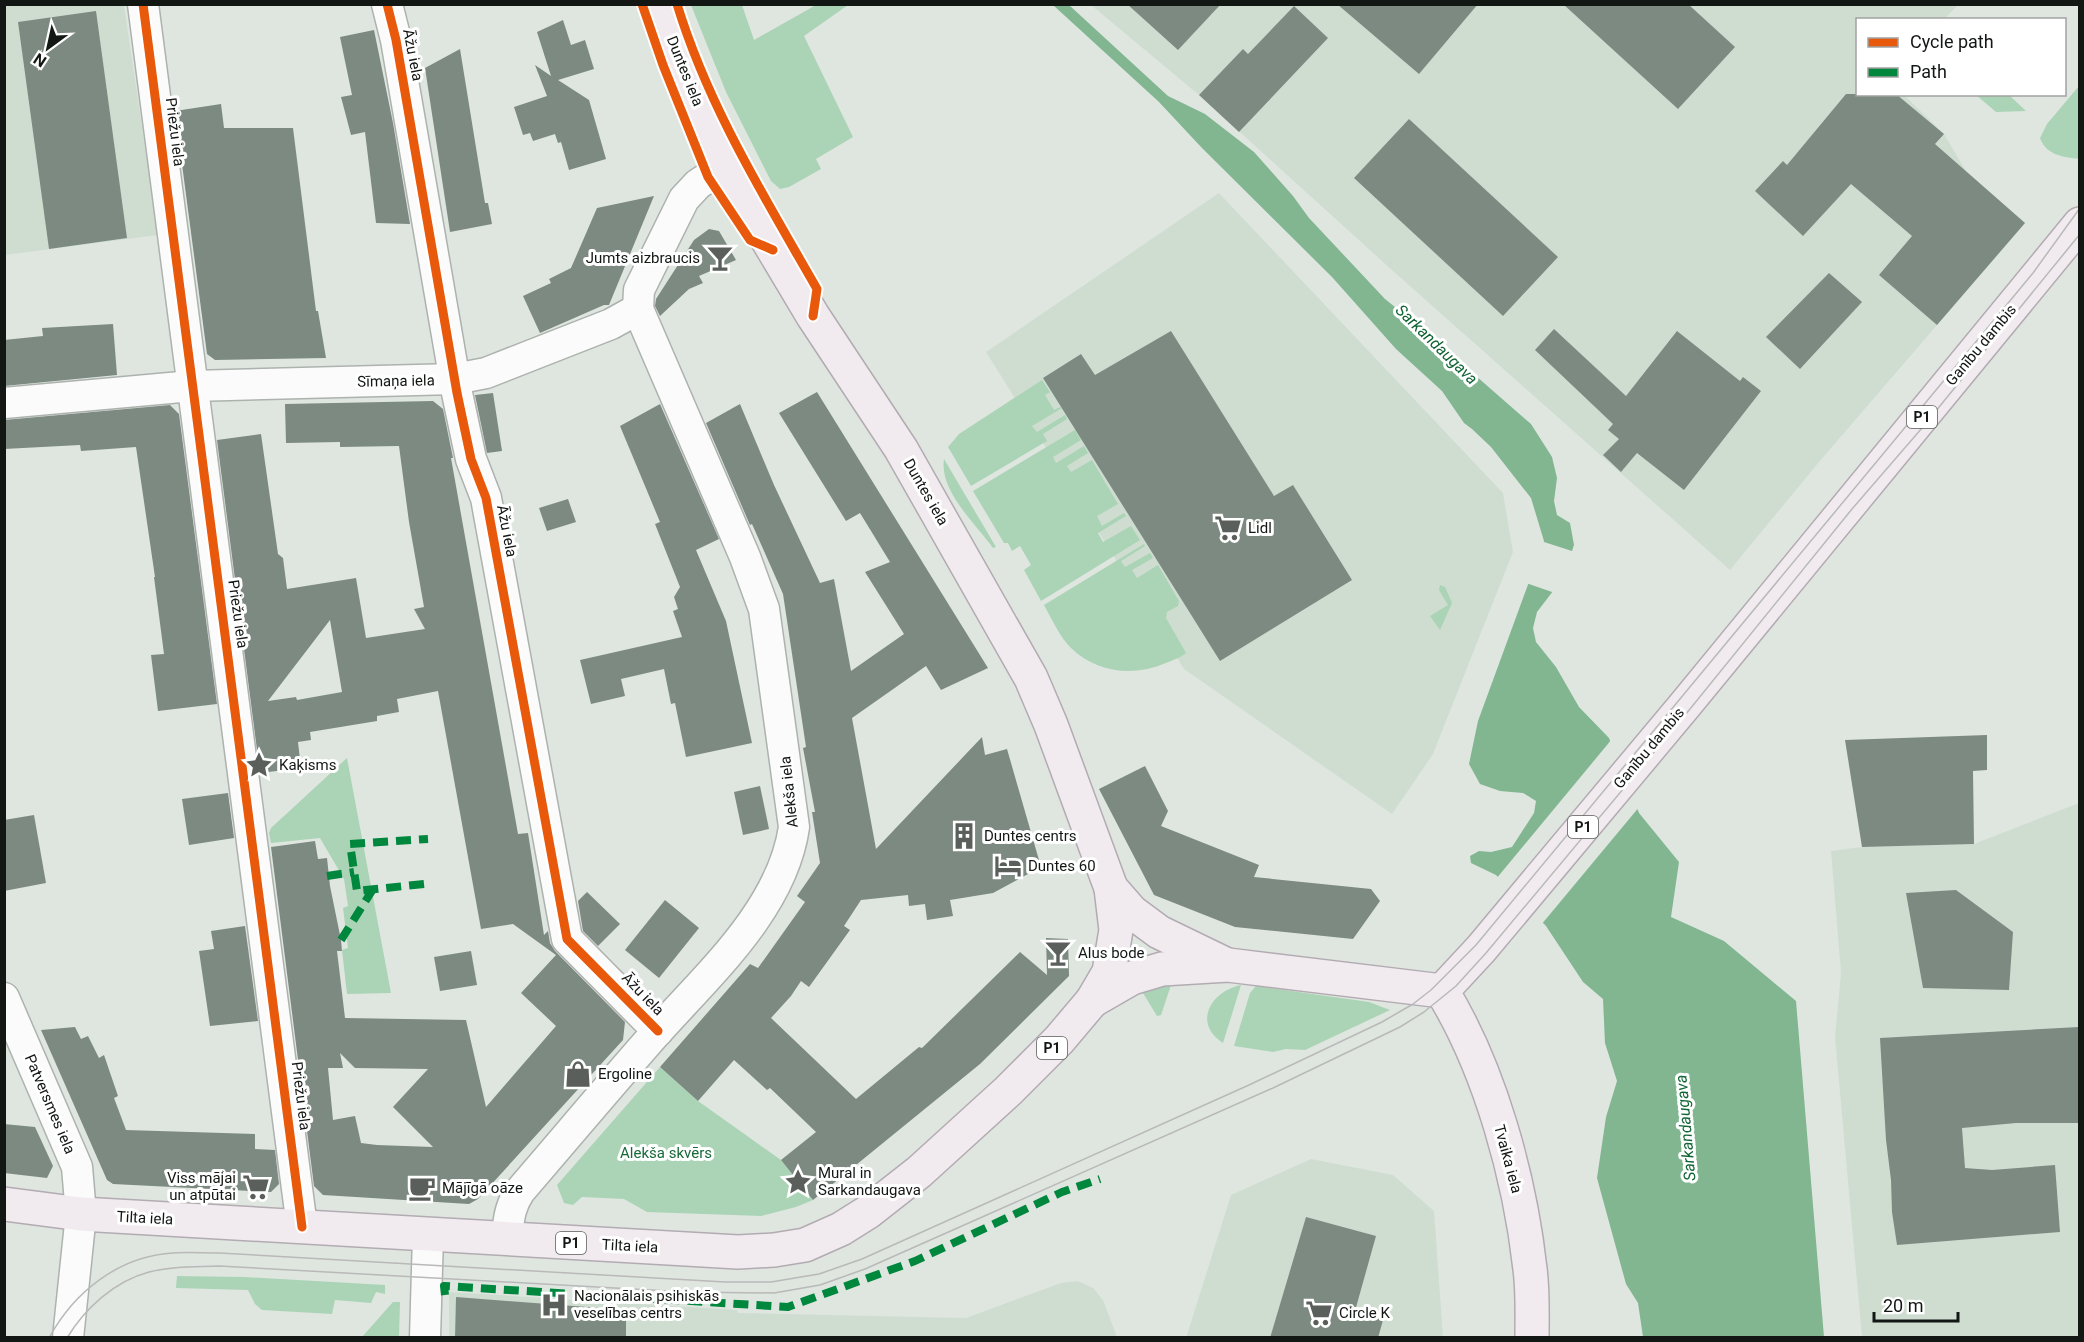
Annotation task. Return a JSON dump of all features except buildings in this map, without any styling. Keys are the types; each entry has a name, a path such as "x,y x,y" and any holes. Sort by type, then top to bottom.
{"main road":[{"name":"Duntes iela","path":"660,4 678,56 724,167 813,316 900,448 1031,678 1051,724 1111,888 1116,930 1113,951 1109,972 1092,1001"},
{"name":"Ganību dambis","path":"1442,991 1481,949 1685,705 2079,224"},
{"path":"1111,888 1132,912 1159,932 1228,965"},
{"name":"P1","path":"1092,1001 1132,978 1162,969 1228,965 1442,991"},
{"name":"Tvaika iela","path":"1442,991 1464,1032 1483,1078 1504,1140 1520,1205 1530,1270 1532,1338"},
{"name":"Tilta iela","path":"4,1204 81,1214 738,1252 805,1245 841,1229 868,1212 919,1172 1015,1084 1059,1040 1092,1001"}],"street":[{"name":"Priežu iela","path":"143,4 302,1227"},
{"name":"Āžu iela","path":"387,4 396,40 455,379 471,459 486,498 567,939 658,1031"},
{"path":"638,309 639,290 684,199 698,184 724,167"},
{"name":"Sīmaņa iela","path":"4,403 192,386 455,379 486,373 611,324 638,309"},
{"name":"Alekša iela","path":"508,1239 507,1224 510,1210 520,1191 658,1031 728,956 782,873 792,843 794,827 764,609 745,557 638,309"},
{"name":"Patversmes iela","path":"4,998 77,1167 81,1214 68,1338"},
{"path":"425,1338 428,1235"}],"shaded area":[{"path":"4,5 124,5 158,235 5,255"},
{"path":"1091,5 1958,5 1945,18 1856,18 1856,96 1905,96 1944,134 1966,171 2025,223 1819,462 1730,570 1393,271 1199,95"},
{"path":"1219,193 1503,493 1513,552 1433,754 1392,814 1184,669 986,352"},
{"path":"2079,803 2079,1337 1862,1337 1835,1037 1841,973 1831,851 1862,847 1974,844"},
{"name":"Circle K","path":"1311,1159 1393,1175 1434,1211 1443,1337 1186,1338 1231,1195"},
{"name":"Nacionālais psihiskās veselības centrs","path":"1078,1281 1093,1288 1103,1300 1117,1337 449,1338 449,1292 737,1310 738,1313 966,1318 1061,1283"}],"green space":[{"path":"691,5 742,5 754,40 816,5 848,5 804,36 853,137 816,159 821,169 789,187 780,189 771,181 726,92"},
{"path":"2079,86 2079,159 2051,152 2040,138 2047,124"},
{"path":"1977,96 2010,96 2026,111 1996,112"},
{"path":"1042,380 1050,392 1045,395 1054,410 1062,408 1032,426 1037,432 1065,415 1067,419 1043,434 1047,441 971,486 948,447 959,434"},
{"path":"1075,430 1081,440 1053,457 1056,463 1084,446 1088,453 1067,466 1071,472 1092,460 1118,504 1097,516 1102,526 1124,513 1126,516 1098,533 1103,542 1131,526 1140,540 1041,601 1024,570 1031,565 1020,546 1012,551 1008,543 1004,543 973,491"},
{"path":"944,459 996,547 993,548 953,495 944,471"},
{"path":"1144,544 1145,546 1121,561 1125,567 1150,553 1153,558 1132,570 1137,578 1158,565 1179,601 1178,606 1167,612 1166,618 1186,653 1166,663 1141,670 1116,670 1092,663 1071,648 1059,633 1044,605"},
{"path":"1440,585 1445,587 1452,603 1440,630 1430,616 1448,605 1439,590"},
{"path":"347,758 391,993 347,994 342,950 348,948 343,908 348,906 344,879 320,838 271,843 269,833 271,828"},
{"path":"1153,985 1171,985 1161,1015 1157,1016 1143,993"},
{"path":"1241,985 1223,1043 1214,1035 1209,1026 1207,1017 1209,1009 1221,994"},
{"path":"1256,986 1369,1002 1390,1010 1305,1050 1286,1049 1273,1052 1234,1046 1250,993"},
{"name":"Alekša skvērs","path":"660,1067 698,1101 781,1160 813,1200 761,1216 647,1212 624,1199 582,1197 573,1205 564,1203 557,1185"},
{"path":"177,1276 244,1277 385,1285 385,1294 376,1292 371,1303 335,1300 332,1314 262,1310 255,1304 248,1290 176,1288"},
{"path":"393,1302 400,1302 399,1337 362,1337"}],"water":[{"name":"Sarkandaugava","path":"1053,5 1069,5 1168,96 1205,114 1254,152 1309,218 1385,299 1421,328 1446,357 1476,376 1531,424 1552,457 1557,478 1554,501 1557,515 1570,523 1574,545 1563,578 1537,612 1533,628 1536,642 1556,667 1579,707 1609,738 1639,813 1679,862 1671,917 1724,941 1796,1001 1824,1337 1643,1337 1638,1303 1626,1284 1597,1178 1606,1117 1617,1081 1605,1043 1603,999 1583,982 1546,926 1496,875 1471,863 1470,856 1479,851 1491,852 1512,847 1534,813 1536,801 1523,793 1500,791 1480,784 1469,764 1478,721 1544,541 1531,498 1491,447 1464,423 1442,391 1396,349 1332,277 1159,102"}],"pier":[{"path":"1541,541 1575,552 1566,579 1555,593 1526,583"},
{"path":"1612,739 1640,806 1541,925 1496,879"}],"tram line":[{"path":"49,1338 71,1306 100,1279 134,1261 173,1253 219,1253 725,1282 771,1282 819,1274 862,1259 1249,1085 1382,1022 1413,1004 1431,990 1476,945 2033,273 2080,208"},
{"path":"67,1338 92,1306 113,1289 136,1276 175,1268 219,1266 686,1292 774,1293 820,1285 865,1269 1273,1088 1400,1027 1424,1012 1456,986 1486,953 1690,709 2080,234"}],"marked path":[{"path":"424,884 357,891 350,844 428,839"},
{"path":"327,876 354,872"},
{"path":"341,940 373,889"},
{"path":"445,1295 444,1286 788,1307 915,1261 1062,1192 1100,1179"}],"cycle path":[{"path":"143,4 302,1227"},
{"path":"387,4 396,40 457,393 471,459 486,498 567,939 658,1031"},
{"path":"642,4 663,65 708,177 750,240 773,250"},
{"path":"677,4 690,42 721,115 758,186 817,289 813,316"}],"place":[{"name":"Jumts aizbraucis","path":"720,258"},
{"name":"Lidl","path":"1228,528"},
{"name":"Kaķisms","path":"259,765"},
{"name":"Duntes centrs","path":"964,836"},
{"name":"Duntes 60","path":"1008,866"},
{"name":"Alus bode","path":"1058,953"},
{"name":"Ergoline","path":"578,1074"},
{"name":"Mural in Sarkandaugava","path":"798,1182"},
{"name":"Viss mājai un atpūtai","path":"256,1187"},
{"name":"Mājīgā oāze","path":"422,1188"},
{"name":"Nacionālais psihiskās veselības centrs","path":"554,1305"},
{"name":"Circle K","path":"1319,1313"}]}
